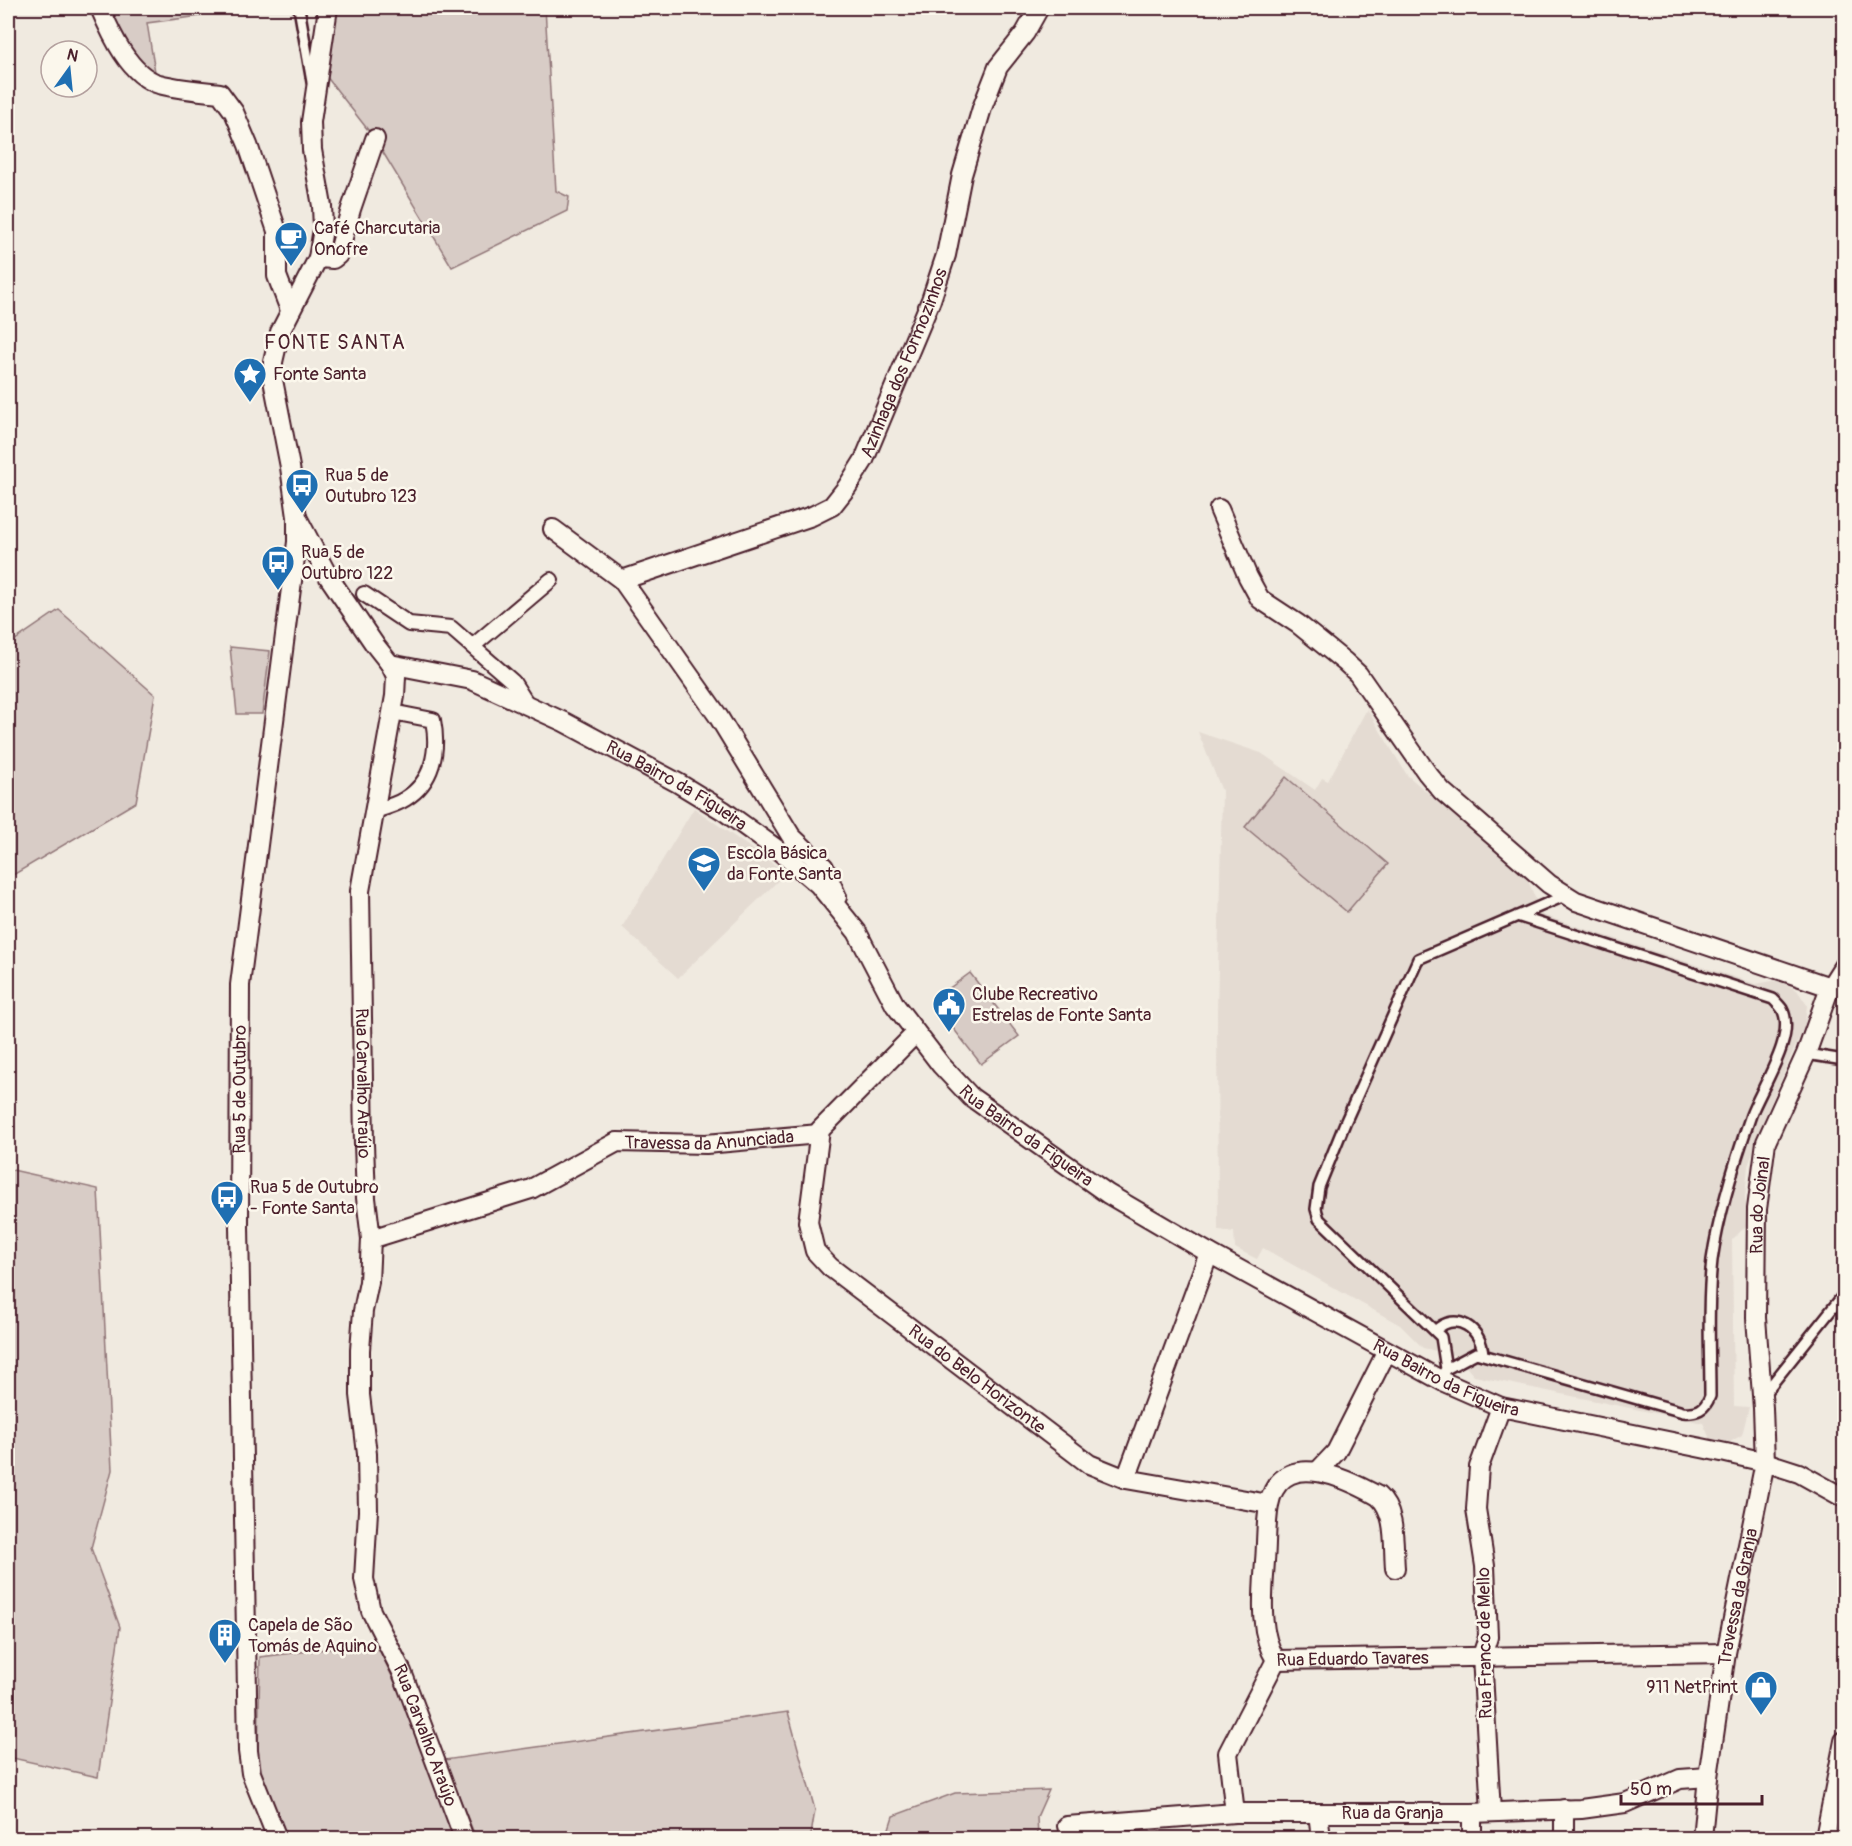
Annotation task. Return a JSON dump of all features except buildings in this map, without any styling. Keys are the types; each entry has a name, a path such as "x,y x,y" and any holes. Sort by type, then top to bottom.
{"street":[{"path":"100,8 128,62 141,75 157,84 220,93 234,112 248,145 277,231 277,276 290,310"},
{"name":"Rua 5 de Outubro","path":"277,1839 251,1773 248,1751 238,1024 242,960 297,542 297,517 273,380 273,362 278,340 290,310 318,258 323,229 322,206 312,150 311,122 328,8"},
{"name":"Azinhaga dos Formozinhos","path":"622,580 812,516 832,506 847,487 864,460 931,300 946,255 962,175 982,108 998,67 1025,33 1039,8"},
{"path":"318,258 333,259 338,255 375,139"},
{"path":"1219,509 1260,599 1298,624 1358,674 1427,773 1442,790 1564,896 1830,987"},
{"name":"Rua Carvalho Araújo","path":"297,517 328,576 396,676 392,712 360,891 364,1155 371,1239 369,1282 363,1311 360,1350 360,1395 368,1454 368,1511 364,1579 371,1611 402,1672 464,1839"},
{"path":"553,529 622,580 718,716 791,836 824,867 846,918"},
{"path":"473,646 551,580"},
{"path":"364,594 409,624 451,628 513,682 527,704"},
{"name":"Rua Bairro da Figueira","path":"390,664 472,680 527,704 626,754 724,811 778,850 819,885 857,932 895,1005 941,1065 971,1097 1107,1194 1209,1253 1388,1351 1442,1374 1501,1407 1765,1462 1799,1473 1845,1498"},
{"path":"374,811 403,801 425,783 435,752 433,720 392,712"},
{"name":"Rua do Joinal","path":"1765,1462 1756,1318 1757,1209 1766,1142 1806,1054 1830,987 1845,965"},
{"name":"Travessa da Anunciada","path":"371,1239 531,1189 617,1142 706,1144 819,1134 824,1124 916,1033"},
{"name":"Rua do Belo Horizonte","path":"819,1134 808,1222 812,1243 820,1258 839,1275 1083,1460 1126,1479 1269,1504"},
{"path":"1126,1479 1209,1253"},
{"path":"1388,1351 1336,1452 1318,1471 1370,1492 1384,1502 1390,1514 1395,1569"},
{"name":"Rua Franco de Mello","path":"1491,1812 1482,1656 1488,1637 1485,1566 1476,1509 1479,1467 1501,1407"},
{"name":"Travessa da Granja","path":"1702,1839 1708,1777 1726,1653 1765,1462"},
{"name":"Rua Eduardo Tavares","path":"1318,1471 1304,1471 1285,1477 1274,1490 1269,1504 1263,1588 1265,1635 1269,1649 1276,1660 1726,1653"},
{"path":"1235,1813 1228,1753 1276,1660"},
{"path":"1825,1839 1845,1741"},
{"name":"Rua da Granja","path":"1075,1826 1235,1813 1472,1813 1564,1809 1625,1803 1680,1779 1708,1777"},
{"path":"1564,1809 1564,1839"},
{"path":"1318,1813 1321,1839"},
{"path":"1472,1813 1472,1839"}],"lane":[{"path":"299,8 314,96"},
{"path":"1442,1374 1441,1337 1319,1219 1316,1209 1319,1187 1349,1112 1418,959 1564,896"},
{"path":"1442,1374 1476,1353 1683,1412 1692,1413 1701,1410 1707,1404 1710,1396 1712,1272 1718,1228 1754,1106 1785,1036 1782,1009 1773,999 1517,916"},
{"path":"1806,1054 1845,1060"},
{"path":"1762,1396 1845,1294"},
{"path":"1436,1331 1448,1324 1464,1324 1479,1336 1483,1345 1483,1355"}],"shaded area":[{"path":"100,8 199,8 200,16 147,23 157,84 141,75"},
{"path":"339,8 545,8 556,191 569,197 567,211 452,267 375,139 319,67 324,31"},
{"path":"59,610 155,695 136,802 8,878 8,645"},
{"path":"230,647 270,651 262,714 237,714"},
{"path":"1367,709 1407,775 1527,878 1542,915 1756,984 1778,980 1797,990 1807,1005 1805,1024 1767,1112 1748,1166 1745,1197 1748,1224 1732,1240 1734,1406 1749,1407 1742,1435 1730,1442 1710,1439 1703,1423 1474,1376 1457,1356 1423,1348 1400,1325 1263,1248 1257,1259 1235,1248 1234,1232 1218,1230 1217,1013 1222,791 1198,732 1261,753 1315,790 1322,778 1328,781"},
{"path":"1286,777 1388,864 1347,912 1245,827"},
{"name":"Escola Básica da Fonte Santa","path":"694,808 786,873 678,978 622,927"},
{"path":"970,973 1019,1036 981,1064 932,1001"},
{"path":"8,1169 98,1189 112,1470 91,1548 120,1627 98,1777 8,1757"},
{"path":"376,1643 409,1712 458,1838 288,1838 260,1776 258,1754 260,1657"},
{"path":"788,1712 815,1810 811,1835 886,1838 476,1838 444,1760"},
{"path":"1049,1790 1037,1817 1038,1838 886,1838 893,1816 955,1793"}],"place":[{"name":"Café Charcutaria Onofre","path":"291,267"},
{"name":"Fonte Santa","path":"250,403"},
{"name":"Rua 5 de Outubro 123","path":"302,514"},
{"name":"Rua 5 de Outubro 122","path":"278,591"},
{"name":"Escola Básica da Fonte Santa","path":"704,892"},
{"name":"Clube Recreativo Estrelas de Fonte Santa","path":"949,1033"},
{"name":"Rua 5 de Outubro - Fonte Santa","path":"227,1226"},
{"name":"Capela de São Tomás de Aquino","path":"225,1664"},
{"name":"911 NetPrint","path":"1761,1716"}],"district":[{"name":"FONTE SANTA","path":"335,342"}]}
